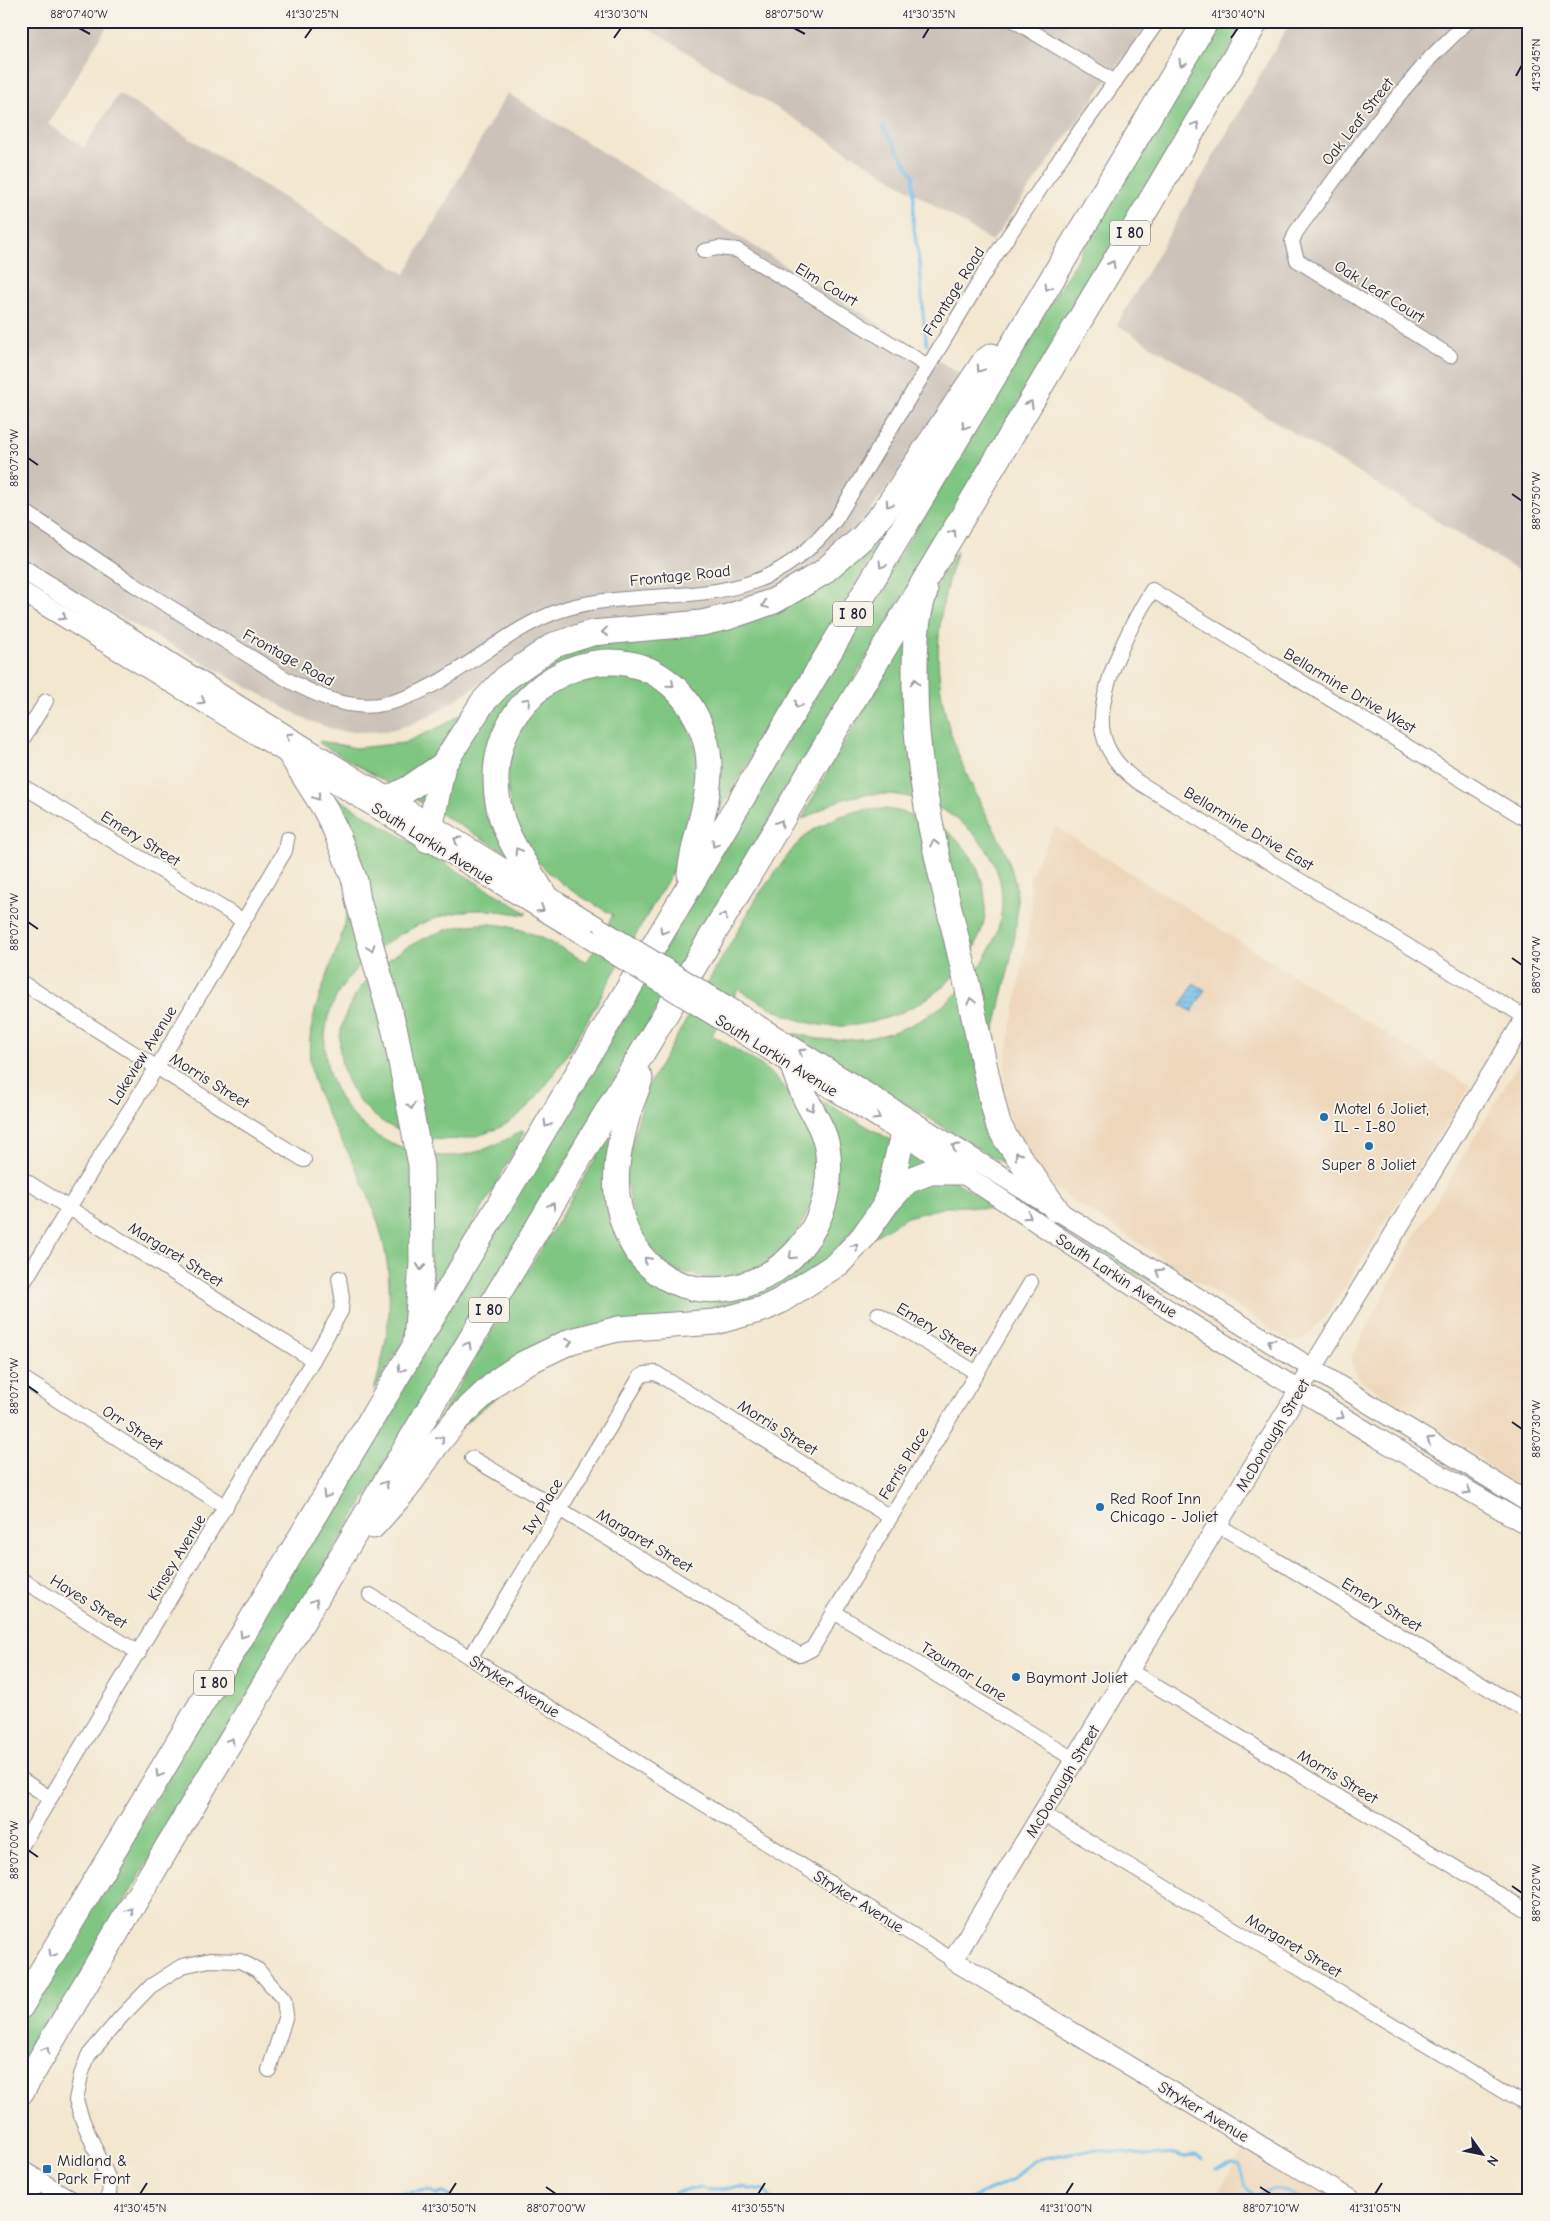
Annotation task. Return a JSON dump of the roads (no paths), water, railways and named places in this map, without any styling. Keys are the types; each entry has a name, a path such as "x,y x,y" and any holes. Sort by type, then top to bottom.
{"highway":[{"name":"I 80","path":"21,2006 1206,21"},
{"name":"I 80","path":"21,2092 1206,110 1256,21"},
{"path":"430,832 443,765 483,702 506,678 554,645 592,633 702,623 728,617 774,601 822,574 863,537 883,513 985,361 1017,339"},
{"path":"937,559 922,602 915,657 917,744 931,832 998,1124 1006,1139 1056,1209"},
{"path":"543,893 515,848 504,826 498,803 497,759 504,735 513,718 527,699 561,673 579,666 614,661 643,667 670,683 683,695 692,709 704,737 710,774 708,791 692,857 688,889"},
{"path":"291,755 328,815 355,881 358,900 395,1031 408,1092 422,1165 422,1263 416,1345"},
{"path":"390,798 408,789 443,765"},
{"path":"646,1048 639,1084 622,1136 617,1163 616,1181 619,1206 624,1226 645,1260 671,1279 700,1289 731,1289 748,1285 764,1278 793,1256 808,1239 819,1218 826,1197 829,1176 828,1152 822,1130 804,1096 792,1064"},
{"path":"886,1204 902,1134"},
{"path":"333,1571 406,1489 436,1445 458,1418 499,1380 523,1364 571,1341 610,1330 715,1322 763,1310 839,1263 867,1232 886,1204 908,1181 916,1176 930,1172 961,1172"}],"main road":[{"name":"South Larkin Avenue","path":"21,568 390,798 430,832 588,938 723,1012 1056,1209 1529,1503"},
{"name":"South Larkin Avenue","path":"21,591 291,755 543,893 605,931 723,1012 792,1064 961,1172 1169,1310 1299,1390 1529,1526"},
{"name":"McDonough Street","path":"953,1960 1527,1014"},
{"name":"Stryker Avenue","path":"953,1960 1351,2200"},
{"path":"21,2170 70,2200"}],"street":[{"path":"1015,21 1115,82"},
{"name":"Frontage Road","path":"21,509 142,589 313,694 354,705 383,704 403,699 425,689 514,634 556,612 572,606 614,599 693,594 751,584 788,566 817,542 841,512 928,366 1026,208 1158,21"},
{"name":"Oak Leaf Street","path":"1294,253 1292,242 1296,232 1356,149 1431,57 1468,21"},
{"name":"Elm Court","path":"704,251 718,248 737,250 928,366"},
{"name":"Oak Leaf Court","path":"1294,253 1297,260 1450,356"},
{"name":"Bellarmine Drive West","path":"1152,590 1529,820"},
{"name":"Bellarmine Drive East","path":"1152,590 1138,612 1123,642 1103,706 1103,733 1110,752 1122,770 1138,782 1527,1014"},
{"path":"21,742 46,701"},
{"name":"Emery Street","path":"21,785 242,920"},
{"name":"Lakeview Avenue","path":"21,1287 157,1067 242,920 285,851 287,839"},
{"name":"Morris Street","path":"21,982 304,1160"},
{"name":"Margaret Street","path":"21,1178 313,1360"},
{"name":"Kinsey Avenue","path":"21,1847 313,1360 340,1310 342,1297 339,1278"},
{"name":"Ferris Place","path":"800,1655 812,1649 1031,1282"},
{"name":"Emery Street","path":"878,1314 977,1373"},
{"name":"Morris Street","path":"645,1374 656,1373 890,1518"},
{"name":"Ivy Place","path":"470,1658 640,1377 645,1374"},
{"name":"Orr Street","path":"21,1377 226,1507"},
{"name":"Margaret Street","path":"472,1458 800,1655"},
{"name":"Emery Street","path":"1218,1525 1529,1713"},
{"name":"Hayes Street","path":"21,1579 139,1653"},
{"name":"Stryker Avenue","path":"370,1595 953,1960"},
{"name":"Tzoumar Lane","path":"834,1612 1075,1760"},
{"name":"Morris Street","path":"1129,1670 1529,1912"},
{"path":"21,1779 50,1798"},
{"name":"Margaret Street","path":"1042,1813 1529,2107"},
{"path":"106,2200 109,2194 110,2182 82,2119 76,2100 81,2075 88,2056 120,2016 152,1986 182,1966 210,1960 240,1960 258,1970 284,2000 286,2015 269,2070"},
{"path":"28,2200 39,2181"}],"water":[{"path":"1194,983 1205,990 1192,1012 1181,1005"}],"waterway":[{"path":"883,127 914,176 913,223 920,266 927,344"},
{"path":"968,2200 1013,2180 1033,2160 1093,2149 1144,2156 1175,2154 1184,2157 1195,2156 1202,2160"},
{"path":"1216,2169 1232,2164 1239,2166 1245,2187 1252,2193 1257,2195 1274,2189 1289,2193 1300,2200"},
{"path":"672,2200 675,2192 700,2187 705,2190 741,2187 765,2190 772,2200"},
{"path":"354,2200 428,2190 436,2194 444,2193 455,2200"}],"place":[{"name":"Motel 6 Joliet, IL - I-80","path":"1324,1117"},
{"name":"Super 8 Joliet","path":"1369,1146"},
{"name":"Red Roof Inn Chicago - Joliet","path":"1100,1507"},
{"name":"Baymont Joliet","path":"1016,1677"},
{"name":"Midland & Park Front","path":"47,2169"}]}
